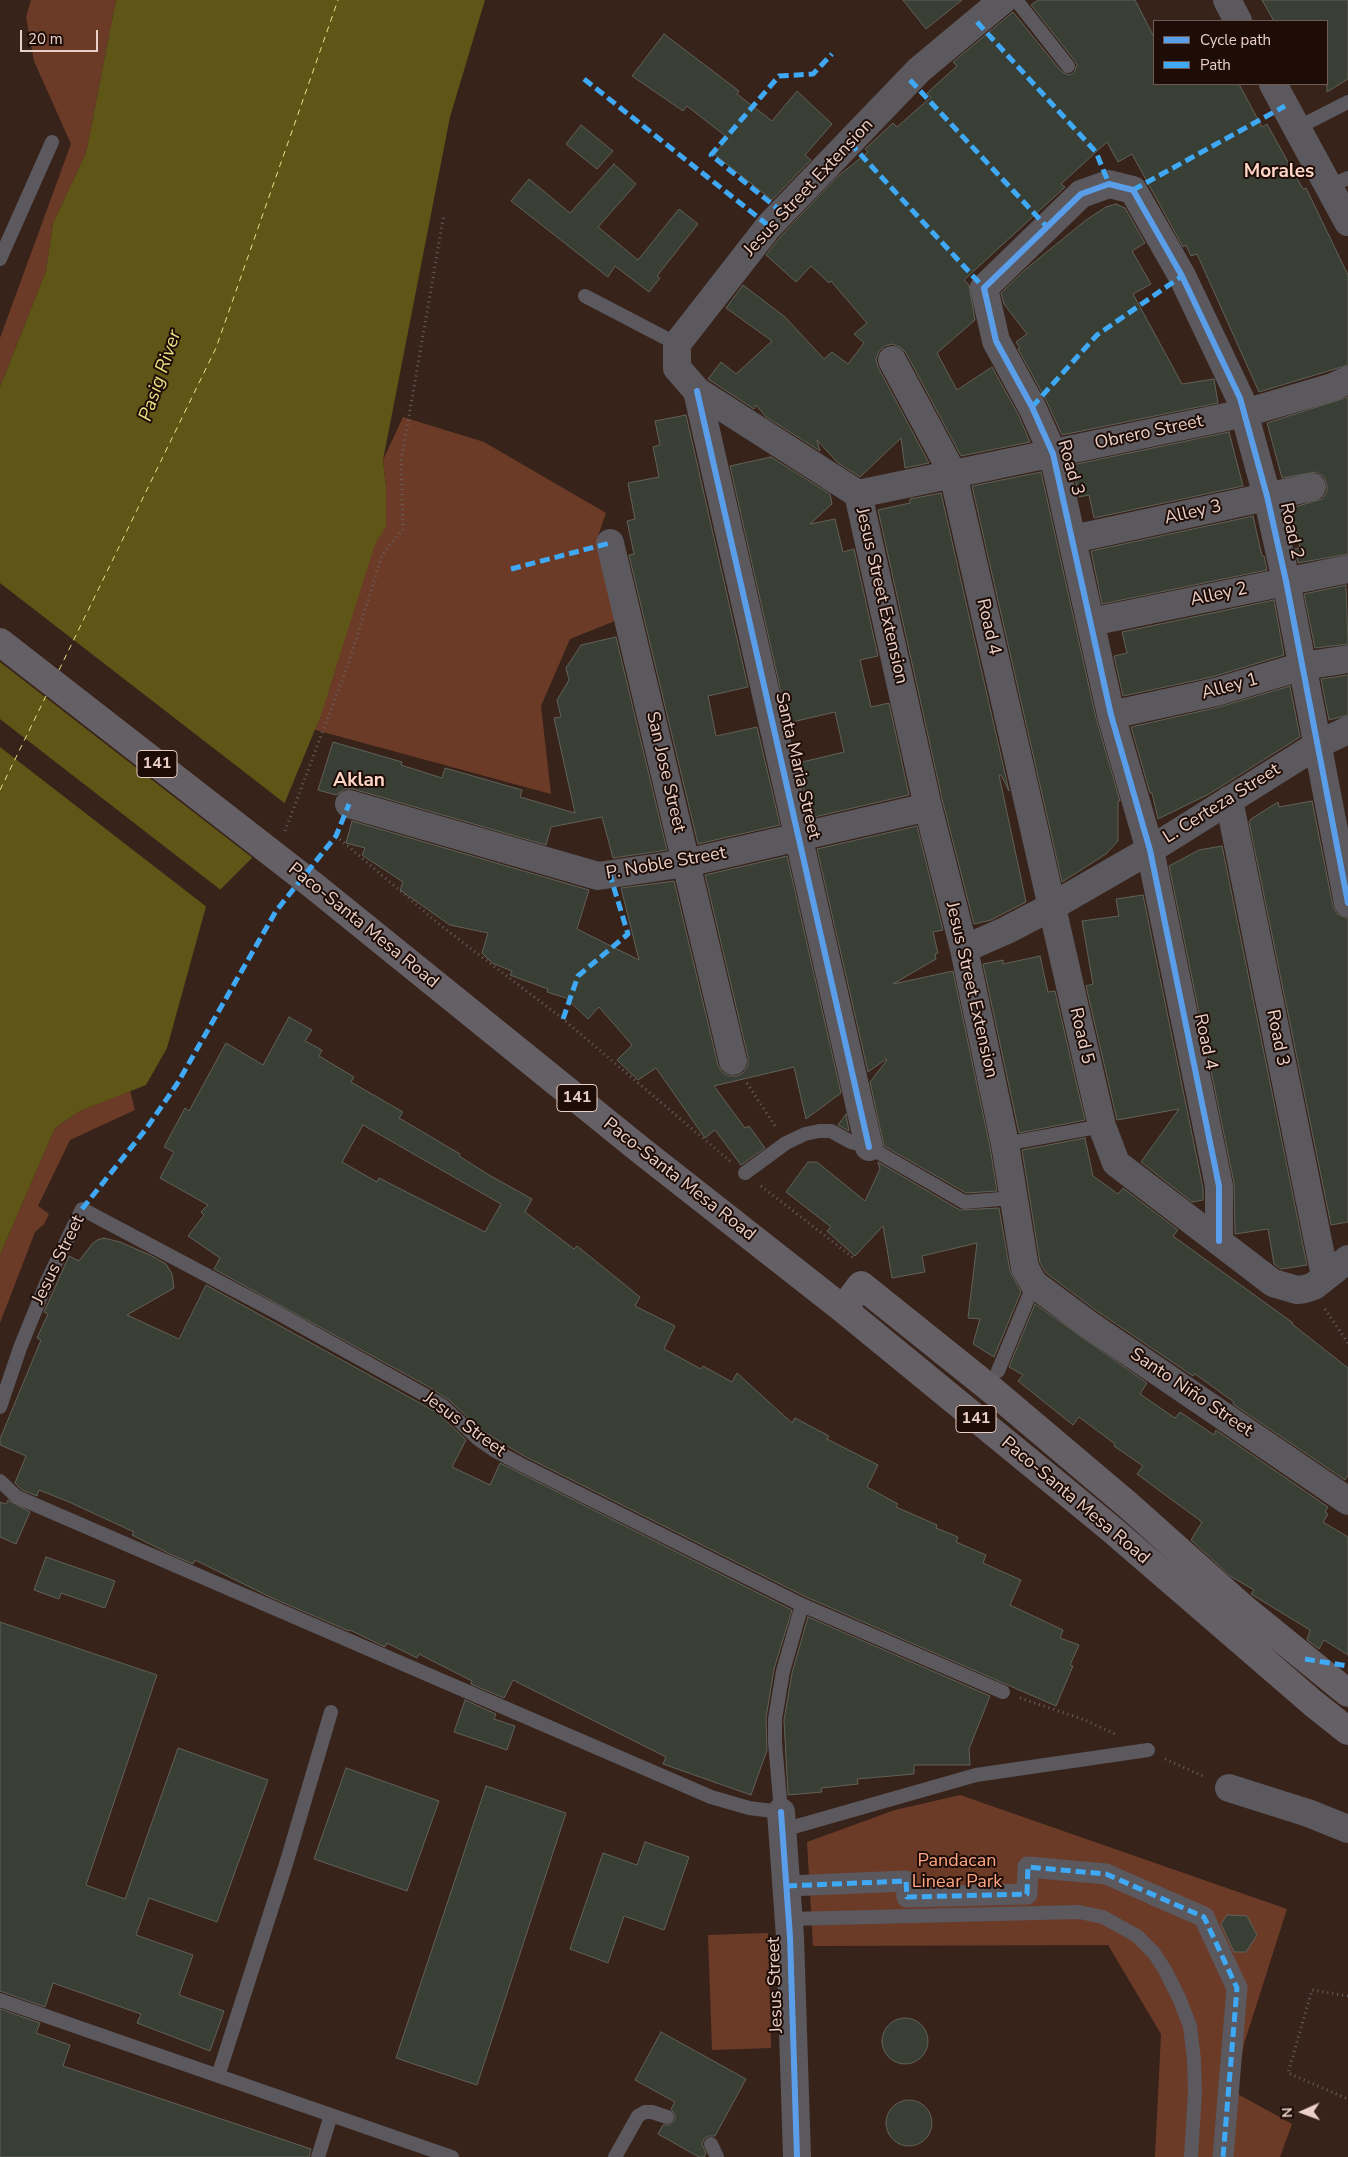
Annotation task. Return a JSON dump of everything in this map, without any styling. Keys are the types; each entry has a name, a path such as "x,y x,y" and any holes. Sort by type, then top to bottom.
{"main road":[{"name":"Paco-Santa Mesa Road","path":"0,642 314,886 643,1152 842,1309 1110,1528 1314,1704 1348,1731"},
{"name":"Paco-Santa Mesa Road","path":"842,1309 861,1285 1000,1396 1128,1505 1241,1606 1348,1693"}],"street":[{"name":"Jesus Street Extension","path":"1003,0 919,70 782,212 677,344 676,368 697,391 858,494 928,807 964,949 1005,1144 1025,1268 1034,1284"},
{"path":"1227,0 1237,20"},
{"path":"1274,85 1298,128 1339,182 1348,222"},
{"name":"Road 3","path":"1133,190 1109,184 1081,194 984,288 996,341 1032,407 1053,454 1111,715 1150,850"},
{"name":"Road 2","path":"1133,190 1182,276 1240,398 1245,413 1267,496 1286,581 1348,903"},
{"name":"Road 4","path":"892,360 953,474 1051,908"},
{"name":"Obrero Street","path":"858,494 1245,413 1333,387 1348,380"},
{"name":"Santa Maria Street","path":"697,391 869,1147"},
{"name":"Alley 3","path":"1073,539 1267,496 1312,488"},
{"name":"San Jose Street","path":"610,542 733,1061"},
{"name":"Alley 2","path":"1091,622 1348,569"},
{"name":"Alley 1","path":"1111,715 1216,692 1303,666 1348,659"},
{"name":"L. Certeza Street","path":"964,949 1051,908 1150,850 1318,744 1348,730"},
{"name":"Road 3","path":"1230,800 1320,1281"},
{"name":"P. Noble Street","path":"349,804 598,876 686,863 928,807"},
{"name":"Road 4","path":"1150,850 1219,1186 1219,1241"},
{"name":"Road 5","path":"1051,908 1102,1126 1116,1163 1219,1241"},
{"path":"1219,1241 1272,1283 1297,1290 1320,1281 1348,1259"},
{"name":"Santo Niño Street","path":"1034,1284 1088,1324 1348,1501"},
{"path":"1229,1788 1308,1813 1348,1829"},
{"name":"Jesus Street","path":"782,1821 789,1919 797,2157"},
{"path":"787,1886 906,1881 907,1897 1027,1894 1028,1867 1106,1874 1204,1917 1237,1988 1222,2157"}],"lane":[{"path":"1016,0 1068,66"},
{"path":"1298,128 1348,102"},
{"path":"0,259 52,142"},
{"path":"585,296 677,344"},
{"path":"1005,1144 1102,1126"},
{"path":"746,1173 786,1144 805,1134 831,1131 851,1142 869,1147 964,1202 1013,1198"},
{"name":"Jesus Street","path":"0,1407 20,1348 48,1279 82,1209 276,1312 424,1395 442,1406 478,1439 511,1460 802,1605 783,1671 775,1719 775,1752 782,1821"},
{"path":"998,1371 1034,1284"},
{"path":"0,1481 16,1497 711,1797 749,1808 782,1821 976,1775 1148,1750"},
{"path":"802,1605 1003,1692"},
{"path":"218,2076 286,1864 331,1712"},
{"path":"789,1919 1079,1912 1104,1917 1137,1936 1154,1953 1165,1970 1190,2026 1195,2092 1191,2157"},
{"path":"0,2000 452,2157"},
{"path":"615,2157 638,2116 645,2112 652,2112 667,2117"},
{"path":"318,2157 331,2115"},
{"path":"711,2144 718,2157"}],"path":[{"path":"284,832 349,662 382,555 403,529 400,462 444,214"},
{"path":"733,1061 786,1144"},
{"path":"1320,1281 1329,1316 1348,1343"},
{"path":"1003,1692 1085,1720 1229,1788"},
{"path":"1348,1996 1312,1990 1288,2073 1348,2099"}],"green space":[{"path":"31,0 116,0 86,153 53,223 46,271 0,387 0,338 71,144 34,61 26,17"},
{"path":"403,417 484,442 606,513 597,539 620,619 570,639 541,706 551,794 312,729 386,487 383,460"},
{"path":"130,1091 135,1110 70,1140 38,1206 49,1214 44,1224 35,1232 0,1323 0,1255 55,1128 80,1111"},
{"name":"Pandacan Linear Park","path":"960,1795 1287,1909 1244,2044 1236,2093 1292,2124 1280,2157 1155,2157 1161,2034 1108,1945 813,1946 807,1842 895,1810"},
{"path":"768,1933 771,2048 712,2050 708,1935"}],"water":[{"name":"Pasig River","path":"116,0 485,0 450,117 383,460 386,487 386,527 375,544 321,715 269,841 207,903 167,1048 146,1085 80,1111 55,1128 0,1255 0,387 46,271 53,223 86,153"}],"pier":[{"path":"0,583 287,805 272,842 254,859 0,662"},
{"path":"0,719 222,891 209,904 208,908 0,747"}],"building":[{"path":"903,0 962,0 926,29"},
{"path":"1038,0 1135,0 1153,35 1153,85 1240,85 1262,127 1267,124 1303,189 1306,188 1348,275 1348,365 1259,392 1197,254 1191,256 1186,245 1183,247 1132,154 1118,162 1107,142 1061,184 1065,187 964,280 969,285 975,320 937,353 957,390 992,367 1018,414 1030,442 961,456 906,353 900,347 892,344 885,346 879,351 876,359 878,367 929,463 905,468 901,438 860,477 838,463 817,440 820,451 766,417 756,405 754,409 708,379 721,362 736,374 772,341 726,308 743,285 785,317 824,359 832,352 848,364 864,343 854,334 867,323 831,281 829,283 811,266 796,282 766,255 781,236 837,177 868,152 865,149 893,123 897,127 931,97 927,93 957,66 953,62 1013,12 1061,71 1069,75 1074,73 1077,65 1075,61 1031,5"},
{"path":"1262,0 1348,0 1348,79 1327,92 1328,20 1273,20"},
{"path":"664,34 739,91 737,94 772,121 797,91 832,124 805,155 811,160 772,200 714,154 728,138 687,106 683,111 632,76"},
{"path":"581,125 613,151 597,169 566,144"},
{"path":"614,164 636,184 598,227 638,260 679,209 698,224 657,276 660,278 649,292 615,266 608,277 511,201 529,179 570,213"},
{"path":"1116,204 1125,208 1145,243 1132,251 1151,284 1133,294 1182,384 1214,379 1218,403 1062,435 1046,400 1018,349 1020,348 1016,342 1027,334 1004,304 1001,293 1026,269 1086,220 1106,207"},
{"path":"1348,397 1348,554 1298,563 1295,549 1300,548 1291,508 1322,499 1327,492 1327,484 1324,477 1316,472 1282,478 1267,423"},
{"path":"686,415 748,687 708,696 716,736 757,727 780,825 698,844 629,555 634,554 627,521 635,519 628,483 659,477 653,447 660,445 655,421"},
{"path":"1229,432 1243,486 1094,518 1089,495 1079,497 1072,465"},
{"path":"771,457 830,494 832,504 810,524 835,519 843,552 854,549 878,656 860,660 871,707 889,703 909,795 810,818 798,763 844,752 835,712 788,723 730,466"},
{"path":"1041,472 1096,718 1120,801 1118,801 1118,841 1106,854 1062,882 972,486"},
{"path":"941,493 1009,791 1001,775 999,775 1026,902 991,920 974,924 943,803 878,510 910,503 910,499"},
{"path":"1253,516 1267,570 1102,604 1091,551"},
{"path":"1346,585 1348,644 1315,648 1304,594"},
{"path":"1274,600 1284,655 1212,677 1123,696 1114,656 1127,653 1122,632"},
{"path":"616,637 667,850 613,858 602,817 551,827 546,845 353,789 345,789 336,795 318,790 333,742 402,762 401,765 442,778 445,768 522,790 520,797 575,813 554,718 561,717 557,700 569,680 566,668 581,645"},
{"path":"1348,675 1348,715 1329,720 1321,679"},
{"path":"1290,686 1300,737 1209,794 1158,819 1152,793 1150,793 1131,727 1219,707"},
{"path":"1312,801 1333,906 1337,914 1348,918 1348,1222 1331,1225 1249,822 1278,802 1279,807"},
{"path":"352,821 589,890 577,929 639,960 621,888 674,881 718,1065 722,1072 729,1076 737,1076 744,1072 748,1065 748,1057 705,875 787,856 841,1093 806,1119 794,1067 714,1086 745,1128 749,1126 765,1148 741,1165 715,1130 705,1138 656,1068 638,1080 617,1060 632,1045 599,1007 588,1019 566,998 547,992 548,989 510,975 512,971 492,963 482,953 488,933 450,925 400,890 403,882 362,855 365,848 346,843"},
{"path":"917,826 943,930 933,932 938,953 935,954 936,959 893,984 953,971 990,1147 997,1191 966,1193 884,1146 870,1082 887,1060 868,1072 817,849"},
{"path":"1222,846 1307,1265 1281,1269 1274,1264 1268,1229 1235,1234 1234,1183 1169,866 1199,850"},
{"path":"1143,895 1203,1188 1203,1200 1192,1202 1141,1162 1179,1109 1117,1120 1086,986 1093,984 1082,921 1119,916 1116,899"},
{"path":"1040,956 1048,992 1055,991 1085,1120 1019,1133 983,964 1003,960 1003,964"},
{"path":"289,1017 312,1030 305,1041 322,1050 319,1056 354,1077 351,1082 403,1112 399,1118 460,1154 459,1156 489,1175 532,1199 525,1212 574,1249 577,1246 640,1297 635,1306 675,1326 664,1349 701,1369 703,1366 732,1382 737,1373 792,1423 795,1418 829,1436 827,1439 878,1465 867,1487 898,1504 896,1507 937,1525 936,1528 958,1537 956,1542 986,1555 983,1563 1021,1580 1010,1605 1063,1630 1060,1638 1079,1645 1070,1665 1073,1666 1056,1706 806,1597 524,1456 484,1432 449,1400 429,1387 214,1269 220,1258 188,1236 204,1215 201,1212 208,1205 160,1178 174,1152 164,1147 185,1108 189,1111 226,1043 263,1065","holes":["363,1125 501,1204 485,1232 379,1178 377,1182 342,1162"]},
{"path":"846,1114 849,1131 838,1125"},
{"path":"1085,1138 1093,1176 1118,1194 1123,1188 1178,1230 1173,1236 1293,1323 1348,1368 1348,1475 1345,1480 1233,1404 1234,1402 1195,1374 1193,1376 1097,1311 1046,1273 1040,1263 1022,1150"},
{"path":"808,1162 817,1162 865,1201 880,1169 878,1162 960,1210 999,1208 1010,1271 1021,1292 994,1357 973,1344 980,1319 968,1318 977,1243 922,1256 925,1272 892,1278 883,1226 855,1256 827,1231 831,1227 786,1192"},
{"path":"104,1238 120,1242 150,1255 166,1264 172,1274 174,1288 127,1315 179,1339 206,1285 438,1413 466,1440 452,1467 490,1485 500,1463 792,1610 774,1669 766,1718 767,1750 751,1795 663,1764 666,1757 513,1680 504,1698 471,1684 472,1681 419,1654 417,1658 387,1643 385,1647 350,1630 270,1597 195,1560 193,1564 172,1555 132,1535 134,1532 69,1502 39,1490 37,1496 22,1490 15,1483 26,1456 0,1445 0,1439 41,1340 37,1338 48,1314 44,1312 69,1256 79,1261 92,1244"},
{"path":"1035,1304 1147,1383 1140,1394 1175,1418 1180,1412 1214,1435 1216,1430 1328,1507 1325,1512 1328,1514 1323,1522 1348,1537 1348,1655 1324,1640 1319,1649 1307,1640 1310,1630 1251,1594 1254,1590 1230,1576 1191,1540 1202,1522 1137,1474 1143,1466 1114,1446 1115,1444 1079,1417 1073,1425 1018,1381 1023,1375 1009,1367"},
{"path":"8,1500 30,1512 16,1544 0,1537 0,1502 6,1504"},
{"path":"46,1557 115,1581 105,1608 61,1593 59,1599 34,1590"},
{"path":"808,1617 990,1696 969,1749 970,1765 914,1765 914,1774 857,1779 858,1784 821,1788 822,1792 788,1795 784,1720 792,1673"},
{"path":"0,1622 157,1675 86,1885 125,1899 178,1748 268,1780 217,1922 149,1898 136,1935 193,1955 179,1995 224,2011 210,2051 137,2023 141,2014 53,1983 45,2007 0,1991"},
{"path":"465,1700 496,1714 494,1719 515,1726 507,1750 454,1732"},
{"path":"346,1768 439,1801 407,1891 314,1859"},
{"path":"486,1786 566,1813 477,2085 396,2058"},
{"path":"645,1842 689,1857 664,1930 624,1916 608,1963 570,1949 603,1853 637,1865"},
{"path":"1227,1915 1247,1916 1257,1935 1246,1952 1234,1952 1221,1924"},
{"path":"0,2009 40,2023 36,2033 70,2045 63,2066 311,2149 309,2157 0,2157"},
{"path":"900,2018 910,2018 924,2028 928,2041 924,2054 918,2060 910,2064 900,2064 886,2054 882,2046 882,2036 892,2022"},
{"path":"661,2032 746,2079 715,2136 708,2136 704,2139 702,2144 706,2153 704,2157 699,2157 658,2134 663,2125 669,2125 675,2120 675,2115 671,2109 675,2102 635,2080"},
{"path":"904,2100 914,2100 928,2110 932,2123 928,2136 922,2142 914,2146 904,2146 890,2136 886,2128 886,2118 896,2104"}],"ferry route":[{"path":"59,670 216,348 338,0"},
{"path":"0,790 46,696"}],"marked path":[{"path":"977,22 1096,152 1109,184"},
{"path":"782,212 711,155 779,76 813,74 832,54"},
{"path":"584,79 769,226"},
{"path":"910,80 1047,227"},
{"path":"1133,190 1285,106"},
{"path":"850,143 984,288"},
{"path":"1032,407 1097,335 1182,276"},
{"path":"511,569 610,543"},
{"path":"82,1209 146,1129 177,1084 276,911 336,836 349,804"},
{"path":"563,1019 578,976 628,934 610,875"},
{"path":"1305,1659 1348,1666"},
{"path":"787,1886 906,1881 907,1897 1027,1894 1028,1867 1106,1874 1204,1917 1237,1988 1223,2157"}],"cycle path":[{"path":"1219,1241 1219,1186 1150,850 1111,715 1053,454 1032,407 996,341 984,288 1081,194 1109,184 1133,190 1182,276 1240,398 1267,496 1286,581 1348,903"},
{"path":"697,391 869,1147"},
{"path":"781,1812 790,1937 797,2157"}],"district":[{"name":"Morales","path":"1279,172"},
{"name":"Aklan","path":"359,781"}]}
